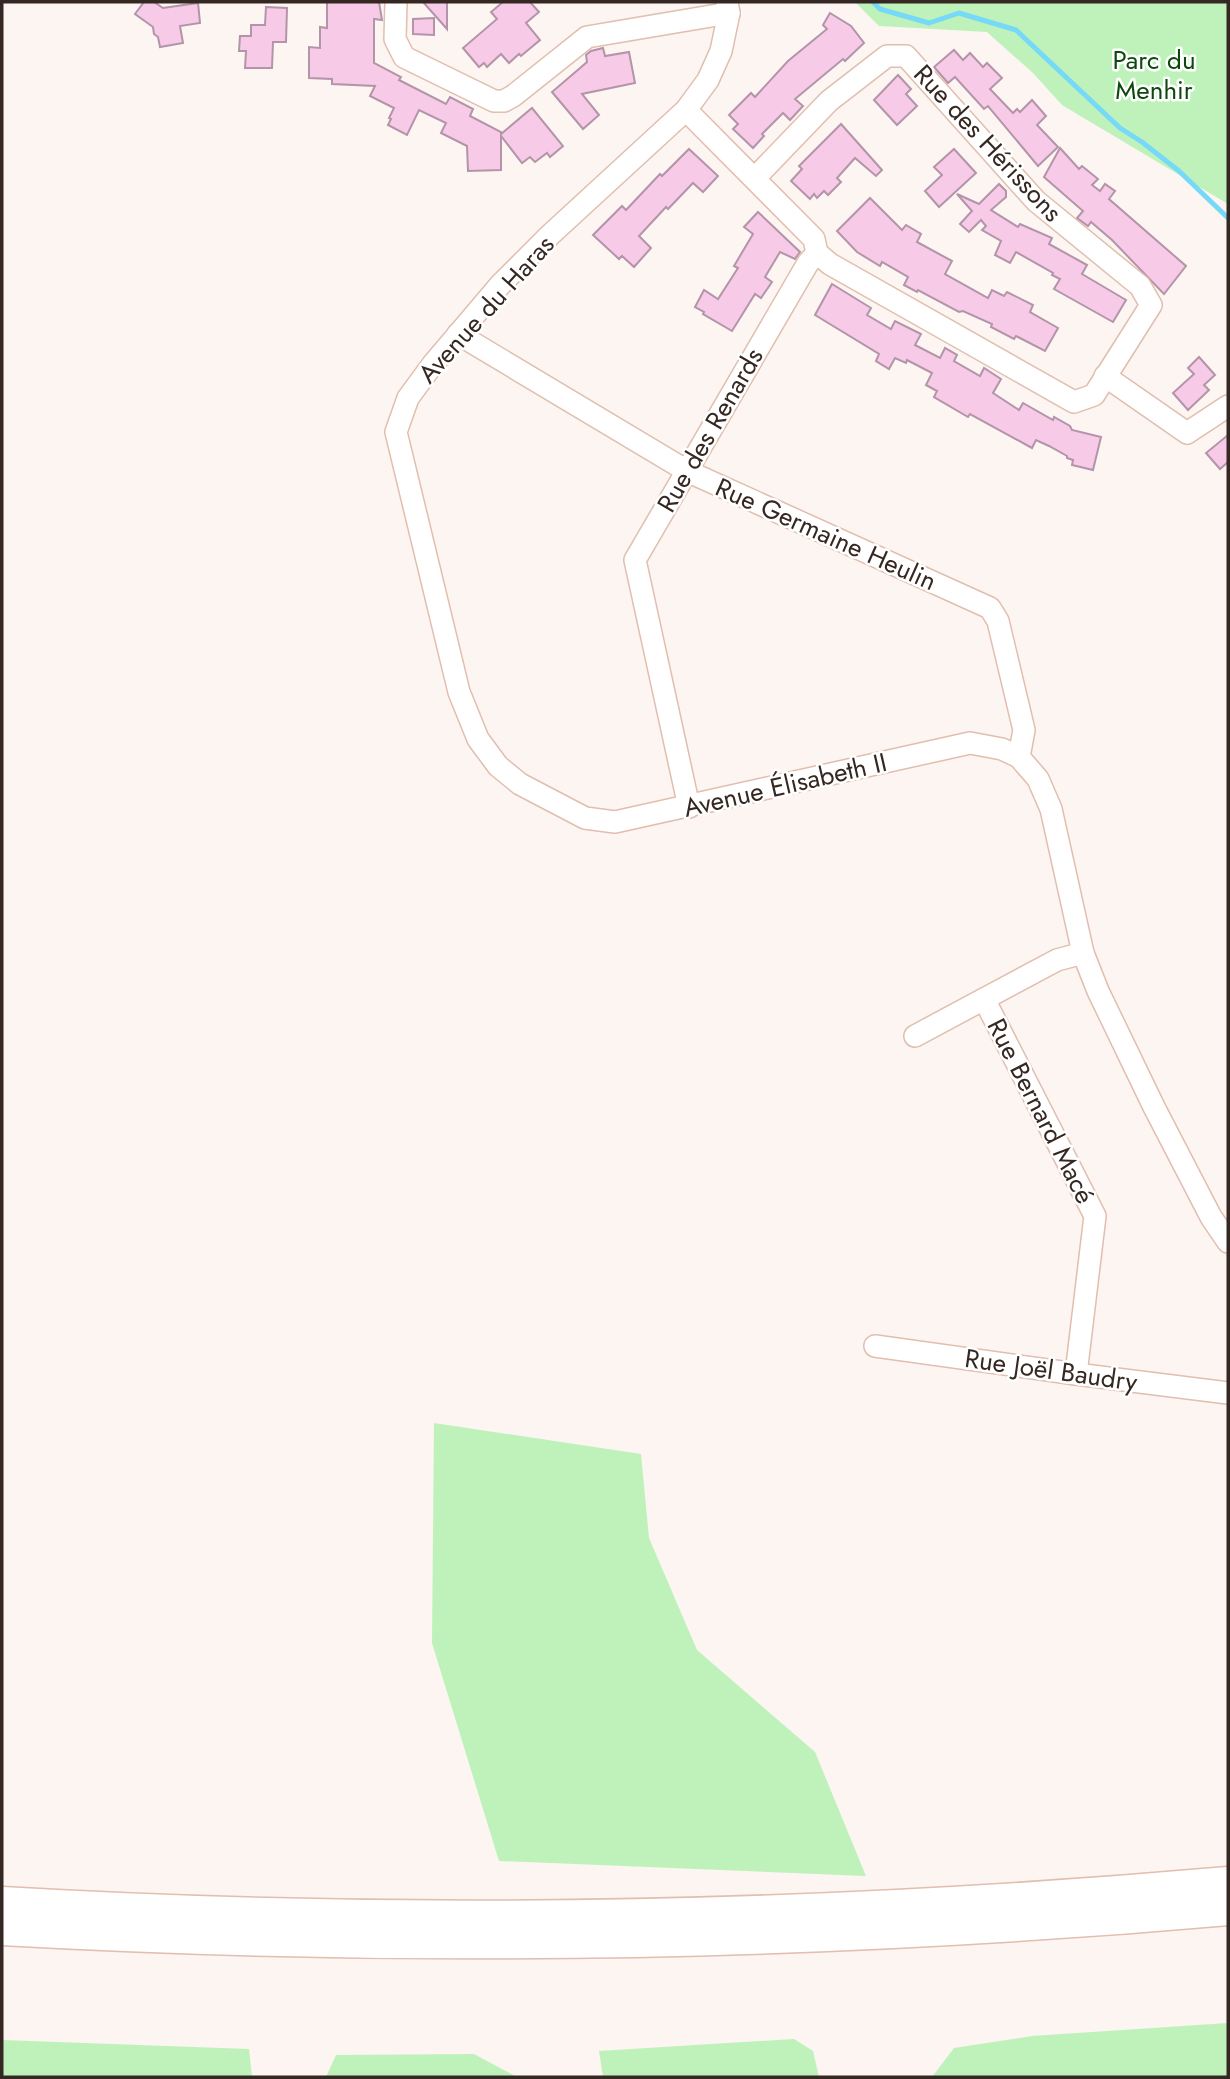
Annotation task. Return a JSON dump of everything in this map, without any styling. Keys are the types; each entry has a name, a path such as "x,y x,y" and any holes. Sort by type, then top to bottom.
{"highway":[{"path":"2,1903 307,1915 568,1917 867,1908 1072,1896 1228,1883"},
{"path":"2,1929 292,1941 594,1942 882,1934 1228,1909"}],"street":[{"path":"396,2 395,39 404,57 494,101 504,101 513,96 587,37 728,7"},
{"name":"Avenue du Haras","path":"551,801 520,784 498,766 478,739 459,692 396,432 408,398 500,285 550,235 686,110 708,80 721,51 728,7"},
{"name":"Rue des Hérissons","path":"755,178 829,102 887,56 906,56 1036,201 1140,286 1151,305 1094,395 1074,402 830,264 817,253"},
{"path":"686,110 814,239 817,253"},
{"name":"Rue des Renards","path":"689,807 635,560 758,347 808,263 817,253"},
{"name":"Rue Germaine Heulin","path":"458,334 687,471 990,608 998,621 1024,730 1019,757"},
{"path":"1105,376 1187,433 1228,407"},
{"name":"Avenue Élisabeth II","path":"551,801 585,818 615,822 970,743 1002,749 1019,757"},
{"path":"1019,757 1038,779 1051,809 1083,953 1098,991 1154,1107 1211,1217 1228,1242"},
{"name":"Rue Bernard Macé","path":"1076,1374 1095,1216 984,999 1057,960 1083,953"},
{"path":"915,1036 984,999"},
{"name":"Rue Joël Baudry","path":"875,1346 1228,1393"}],"green space":[{"name":"Parc du Menhir","path":"855,2 1228,2 1228,204 1062,105 1033,73 987,32 879,26"},
{"path":"434,1423 641,1454 649,1538 697,1650 815,1752 866,1876 499,1861 432,1643"},
{"path":"1228,2023 1228,2077 932,2077 954,2048 1032,2036"},
{"path":"794,2039 813,2051 819,2077 603,2077 599,2051"},
{"path":"2,2040 249,2049 252,2077 2,2077"},
{"path":"474,2054 517,2077 326,2077 336,2055"}],"building":[{"path":"144,2 154,2 163,8 198,3 200,23 180,26 183,43 160,47 153,27 135,14"},
{"path":"327,2 379,2 382,20 374,19 374,63 401,77 399,80 446,104 450,97 473,109 470,116 501,134 532,108 563,146 550,157 547,153 535,162 530,157 522,163 501,136 501,170 468,171 467,146 441,133 446,123 419,110 407,135 388,125 394,108 370,96 375,86 332,84 332,79 309,78 309,47 320,48 320,27 327,28"},
{"path":"423,2 447,2 447,29"},
{"path":"503,2 530,2 539,12 526,23 540,40 509,63 501,54 487,67 484,63 479,67 463,48 497,19 491,12"},
{"path":"266,7 287,8 286,42 273,42 272,68 245,68 246,51 239,51 240,36 251,36 251,25 265,25"},
{"path":"830,13 851,26 864,43 795,99 803,106 790,120 783,113 762,134 764,136 753,148 733,129 738,124 729,115 751,93 755,97 788,61 827,29 823,25"},
{"path":"434,18 434,35 413,34 413,19"},
{"path":"603,48 605,56 629,52 635,83 582,94 599,115 583,129 552,92 587,62 586,55"},
{"path":"954,50 963,60 970,53 983,67 987,63 1002,78 990,89 1013,113 1017,109 1020,112 1032,100 1046,116 1037,125 1058,147 1038,166 988,106 984,109 955,77 948,83 934,67"},
{"path":"898,75 911,89 906,94 917,106 897,125 874,100"},
{"path":"841,124 882,170 876,176 855,158 837,178 841,182 828,195 824,191 817,198 814,194 810,199 791,181 802,169 799,166"},
{"path":"1060,148 1079,169 1082,166 1098,179 1092,185 1100,191 1105,184 1115,191 1109,199 1186,266 1164,294 1112,240 1091,222 1088,226 1077,218 1083,211 1044,177"},
{"path":"689,149 718,176 703,192 693,183 639,236 651,248 634,267 622,256 619,259 593,235 622,206 626,210 660,174 662,176"},
{"path":"954,149 976,173 939,207 925,191 942,175 934,167"},
{"path":"999,184 1006,191 1006,197 991,210 1018,227 1020,224 1052,238 1049,244 1087,265 1082,274 1126,300 1113,322 1054,289 1060,279 1052,275 1053,273 1016,252 1010,263 995,255 1001,241 982,230 986,226 981,220 969,232 960,224 972,211 957,194 979,204"},
{"path":"870,198 902,230 906,225 921,234 917,242 952,261 945,274 988,298 992,290 1004,296 1007,292 1033,305 1030,312 1058,328 1045,351 1016,336 1014,339 991,327 992,324 963,311 959,312 918,290 917,292 904,285 908,277 882,262 880,266 857,252 837,231"},
{"path":"758,212 800,252 795,259 780,252 765,277 772,282 761,298 755,294 732,331 695,307 704,290 718,299 738,268 734,266 753,234 744,227"},
{"path":"832,284 871,308 867,315 891,329 895,321 921,334 915,345 940,358 945,348 957,355 954,361 980,376 984,368 1001,379 993,393 1019,410 1023,403 1053,420 1054,417 1072,430 1101,437 1093,470 1072,465 1073,460 1036,440 1032,448 934,397 937,391 926,385 932,373 907,360 906,363 895,358 889,369 876,361 879,354 815,315"},
{"path":"1199,357 1215,375 1204,385 1209,390 1188,410 1173,393 1194,374 1188,368"},
{"path":"1228,435 1228,462 1220,469 1206,453"}],"waterway":[{"path":"873,2 880,9 929,23 959,13 1016,30 1120,128 1179,171 1228,218"}]}
